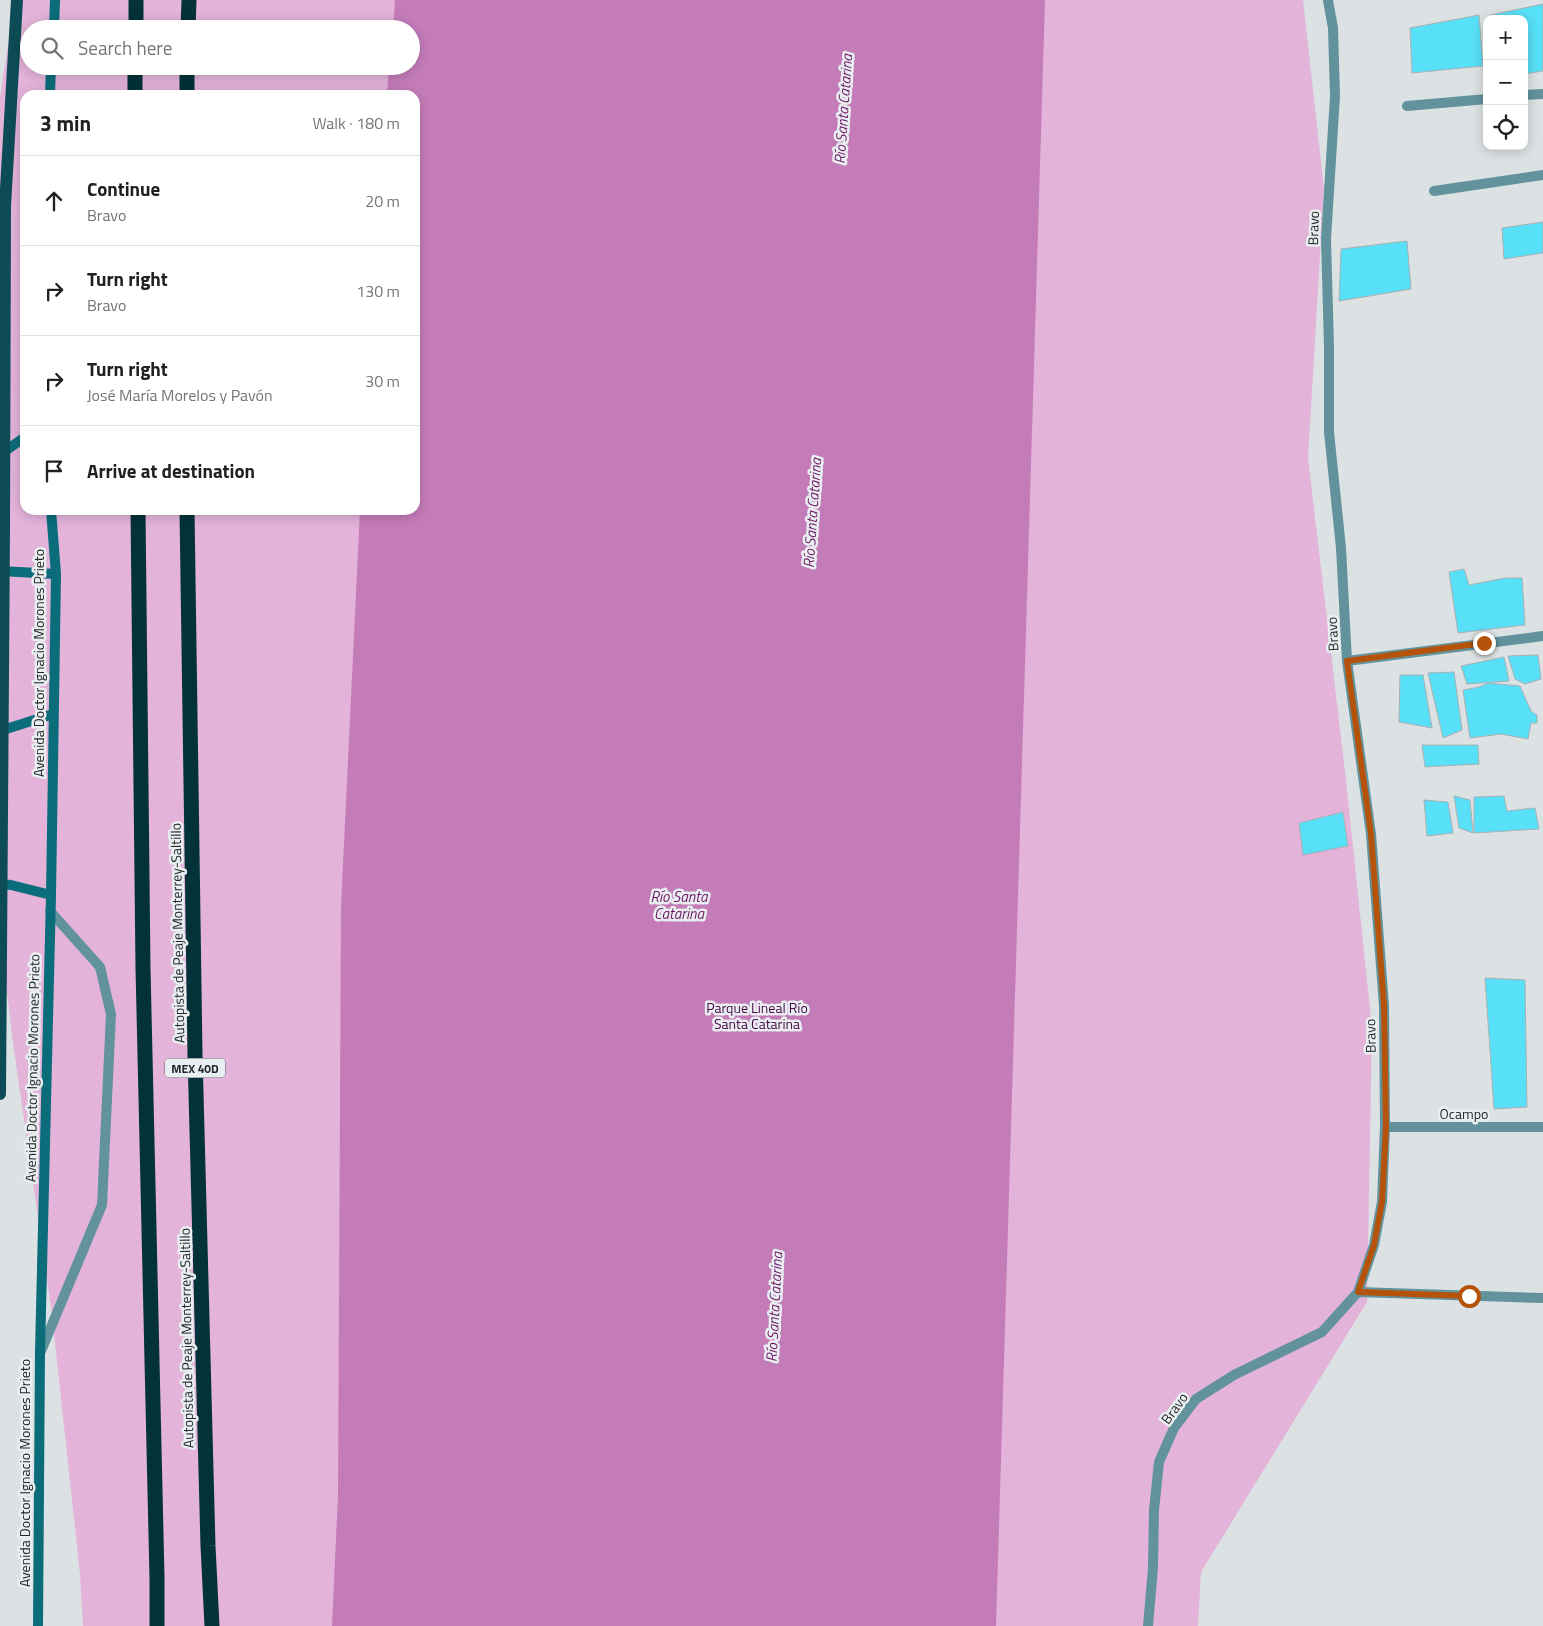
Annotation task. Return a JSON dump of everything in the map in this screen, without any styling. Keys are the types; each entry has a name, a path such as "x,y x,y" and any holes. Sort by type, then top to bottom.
{"highway":[{"path":"136,0 136,20"},
{"path":"188,20 189,0"},
{"path":"135,75 135,90"},
{"path":"187,75 187,90"},
{"name":"MEX 40D","path":"138,515 143,968 157,1626"},
{"name":"Autopista de Peaje Monterrey-Saltillo","path":"187,515 195,1045 208,1546 212,1626"}],"main road":[{"path":"0,1094 4,206 17,0"},
{"path":"54,20 55,0"},
{"path":"50,90 51,75"},
{"path":"0,454 20,440"},
{"name":"Avenida Doctor Ignacio Morones Prieto","path":"38,1626 40,1352 51,895 56,574 52,515"},
{"path":"0,571 56,574"},
{"path":"0,731 54,714"},
{"path":"0,884 51,895"}],"street":[{"name":"Bravo","path":"1148,1626 1153,1568 1154,1510 1159,1462 1174,1428 1196,1399 1234,1375 1322,1332 1358,1292 1374,1245 1382,1202 1386,1127 1384,1006 1371,834 1347,661 1341,548 1329,432 1326,239 1335,96 1333,28 1328,0"},
{"path":"1528,95 1543,94"},
{"path":"1407,106 1483,99"},
{"path":"1434,191 1543,176"},
{"path":"1347,661 1543,636"},
{"path":"40,1352 102,1205 111,1014 100,966 50,911"},
{"name":"Ocampo","path":"1386,1127 1543,1127"},
{"path":"1358,1292 1543,1298"}],"green space":[{"name":"Parque Lineal Río Santa Catarina","path":"15,0 1303,0 1324,189 1308,458 1346,780 1372,1028 1367,1302 1201,1572 1198,1626 83,1626 80,1574 52,1315 13,1043 0,932 0,97"}],"water":[{"name":"Río Santa Catarina","path":"395,0 1045,0 996,1626 332,1626 338,1495 341,906 360,515 420,515 420,90 387,90 388,75 420,75 420,20 394,20"}],"building":[{"path":"1543,4 1543,71 1528,73 1528,15 1491,15"},
{"path":"1479,15 1483,66 1412,73 1410,28"},
{"path":"1543,222 1543,253 1504,259 1502,228"},
{"path":"1407,241 1411,289 1339,301 1341,249"},
{"path":"1464,569 1469,585 1505,578 1522,578 1525,625 1458,633 1449,572"},
{"path":"1538,655 1541,679 1525,684 1515,679 1508,656"},
{"path":"1504,657 1509,681 1467,684 1461,666"},
{"path":"1454,672 1462,730 1443,738 1428,673"},
{"path":"1400,675 1423,675 1432,728 1399,722"},
{"path":"1488,683 1520,686 1531,711 1537,715 1537,723 1531,723 1528,739 1501,734 1470,738 1463,690"},
{"path":"1422,745 1478,745 1479,764 1425,767"},
{"path":"1454,796 1470,800 1473,833 1459,828"},
{"path":"1504,796 1507,811 1535,808 1539,829 1474,833 1474,797"},
{"path":"1424,800 1448,802 1453,833 1427,836"},
{"path":"1343,812 1348,846 1303,855 1299,823"},
{"path":"1485,978 1525,980 1527,1107 1494,1109"}],"route":[{"path":"1469,1296 1358,1292 1374,1245 1382,1202 1386,1127 1384,1006 1371,834 1347,661 1484,643"}]}
